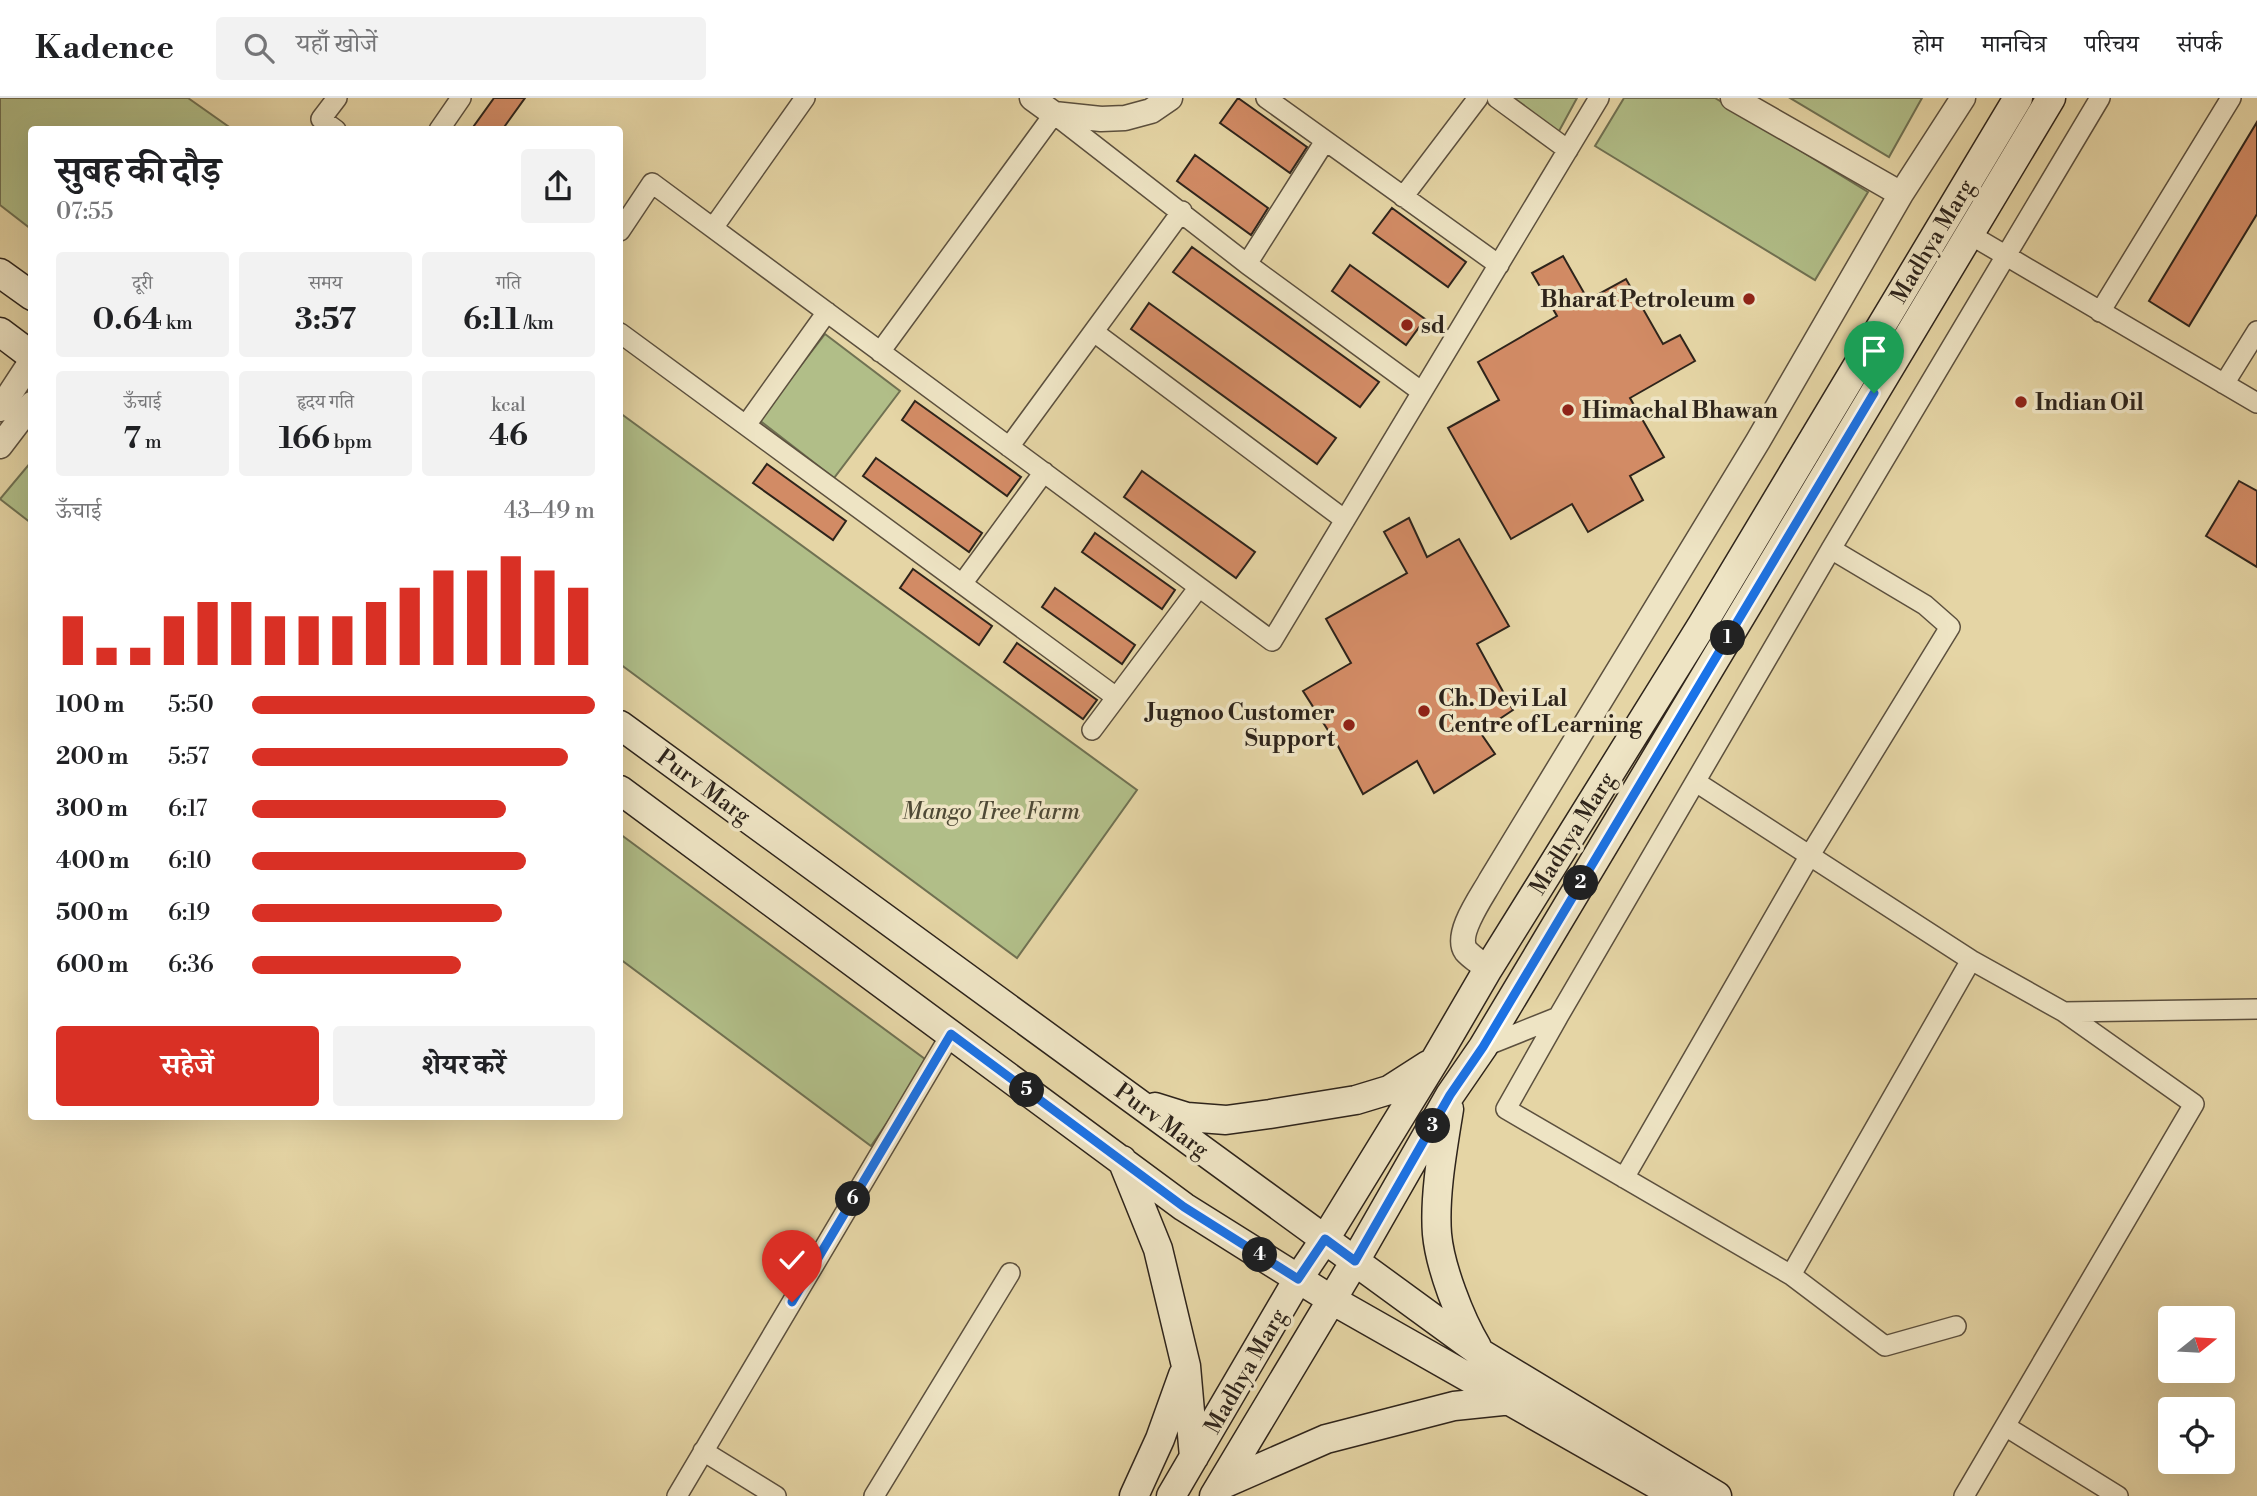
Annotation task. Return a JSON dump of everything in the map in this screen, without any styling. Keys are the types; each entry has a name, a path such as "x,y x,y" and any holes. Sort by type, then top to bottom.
{"main road":[{"name":"Madhya Marg","path":"1171,1496 1298,1279 1702,625 2018,98"},
{"name":"Madhya Marg","path":"1218,1490 1355,1261 1450,1095 1483,1047 2051,98"},
{"path":"0,273 28,293"},
{"path":"0,332 28,355"},
{"name":"Purv Marg","path":"623,727 1482,1354 1717,1496"},
{"path":"623,792 1184,1207 1437,1362 1512,1400 1677,1496"},
{"path":"1133,1099 1187,1117 1237,1118 1356,1100 1390,1090 1435,1060"},
{"path":"1450,1095 1441,1167 1437,1234 1449,1282 1470,1335 1482,1354"},
{"path":"1122,1160 1158,1249 1186,1366 1194,1457"},
{"path":"1134,1496 1160,1439 1186,1366"},
{"path":"1218,1490 1326,1439 1454,1406 1512,1400"}],"street":[{"path":"331,126 321,119 337,98"},
{"path":"442,126 461,98"},
{"path":"713,228 805,98"},
{"path":"1032,98 1182,211 1247,264 1422,392"},
{"path":"1054,114 1101,119 1125,118 1151,111 1170,98"},
{"path":"1266,98 1499,265"},
{"path":"1404,197 1478,98"},
{"path":"1497,98 1568,150"},
{"path":"623,226 652,183 1272,641 1600,98"},
{"path":"1733,98 1901,194"},
{"path":"1488,969 1466,951 1464,930 1491,880 1758,441 1901,194 1964,98"},
{"path":"1956,1326 1885,1346 1791,1275 1506,1108 1831,549 2100,98"},
{"path":"2101,312 2231,98"},
{"path":"880,352 1054,114"},
{"path":"1247,264 1325,141"},
{"path":"1009,447 1182,211"},
{"path":"1969,234 2257,404"},
{"path":"746,425 827,312"},
{"path":"2224,384 2257,331"},
{"path":"1094,332 1345,520"},
{"path":"623,335 1116,697"},
{"path":"0,409 28,364"},
{"path":"0,447 28,409"},
{"path":"0,447 14,433 28,427"},
{"path":"962,584 1044,472"},
{"path":"1624,1178 1810,855 1951,627 1924,605 1831,549"},
{"path":"1093,730 1199,587"},
{"path":"1696,782 1971,960 2064,1012 2194,1104 1964,1496"},
{"path":"1791,1275 1971,960"},
{"path":"2064,1012 2257,1009"},
{"path":"1483,1047 1558,1017"},
{"path":"677,1496 951,1034"},
{"path":"874,1496 1010,1273"},
{"path":"2005,1426 2118,1496"},
{"path":"703,1451 776,1496"}],"green space":[{"path":"0,98 188,98 228,126 28,126 28,227 0,205"},
{"path":"1510,98 1577,98 1558,133"},
{"path":"1624,98 1715,98 1868,192 1815,280 1595,146"},
{"path":"1790,98 1922,98 1889,157"},
{"path":"825,334 900,391 834,478 759,420"},
{"name":"Mango Tree Farm","path":"623,415 1137,790 1017,958 623,666"},
{"path":"28,466 28,521 0,499"},
{"path":"623,836 929,1062 871,1146 623,961"}],"building":[{"path":"494,98 525,98 505,126 474,126"},
{"path":"1238,98 1307,147 1290,173 1220,123"},
{"path":"2257,122 2257,214 2189,326 2149,301"},
{"path":"1195,155 1268,208 1251,235 1177,181"},
{"path":"1392,208 1466,262 1448,287 1373,233"},
{"path":"1192,247 1379,382 1360,407 1173,272"},
{"path":"1563,256 1588,300 1626,279 1663,344 1680,335 1695,361 1630,398 1664,457 1630,476 1643,500 1588,532 1572,504 1511,539 1448,428 1499,400 1478,362 1557,316 1532,273"},
{"path":"1350,265 1425,319 1406,345 1332,291"},
{"path":"1149,303 1336,438 1317,464 1131,329"},
{"path":"915,401 1021,477 1007,496 902,420"},
{"path":"876,458 982,533 969,552 863,476"},
{"path":"767,464 846,521 833,540 753,483"},
{"path":"1142,471 1255,552 1236,578 1124,497"},
{"path":"2239,481 2257,491 2257,567 2206,536"},
{"path":"1409,518 1427,557 1459,539 1509,626 1477,644 1513,710 1480,732 1495,754 1434,793 1417,761 1363,794 1338,746 1303,691 1351,663 1326,619 1407,573 1384,532"},
{"path":"1095,533 1175,590 1162,609 1082,552"},
{"path":"913,569 992,626 979,645 900,588"},
{"path":"1055,588 1135,645 1122,664 1042,607"},
{"path":"1017,643 1097,700 1083,719 1004,662"}],"place":[{"name":"Bharat Petroleum","path":"1749,299"},
{"name":"sd","path":"1407,325"},
{"name":"Indian Oil","path":"2021,402"},
{"name":"Himachal Bhawan","path":"1568,410"},
{"name":"Ch. Devi Lal Centre of Learning","path":"1424,711"},
{"name":"Jugnoo Customer Support","path":"1349,725"}],"route":[{"path":"792,1302 951,1034 1184,1207 1298,1279 1325,1239 1355,1261 1450,1095 1483,1047 1874,393"}]}
